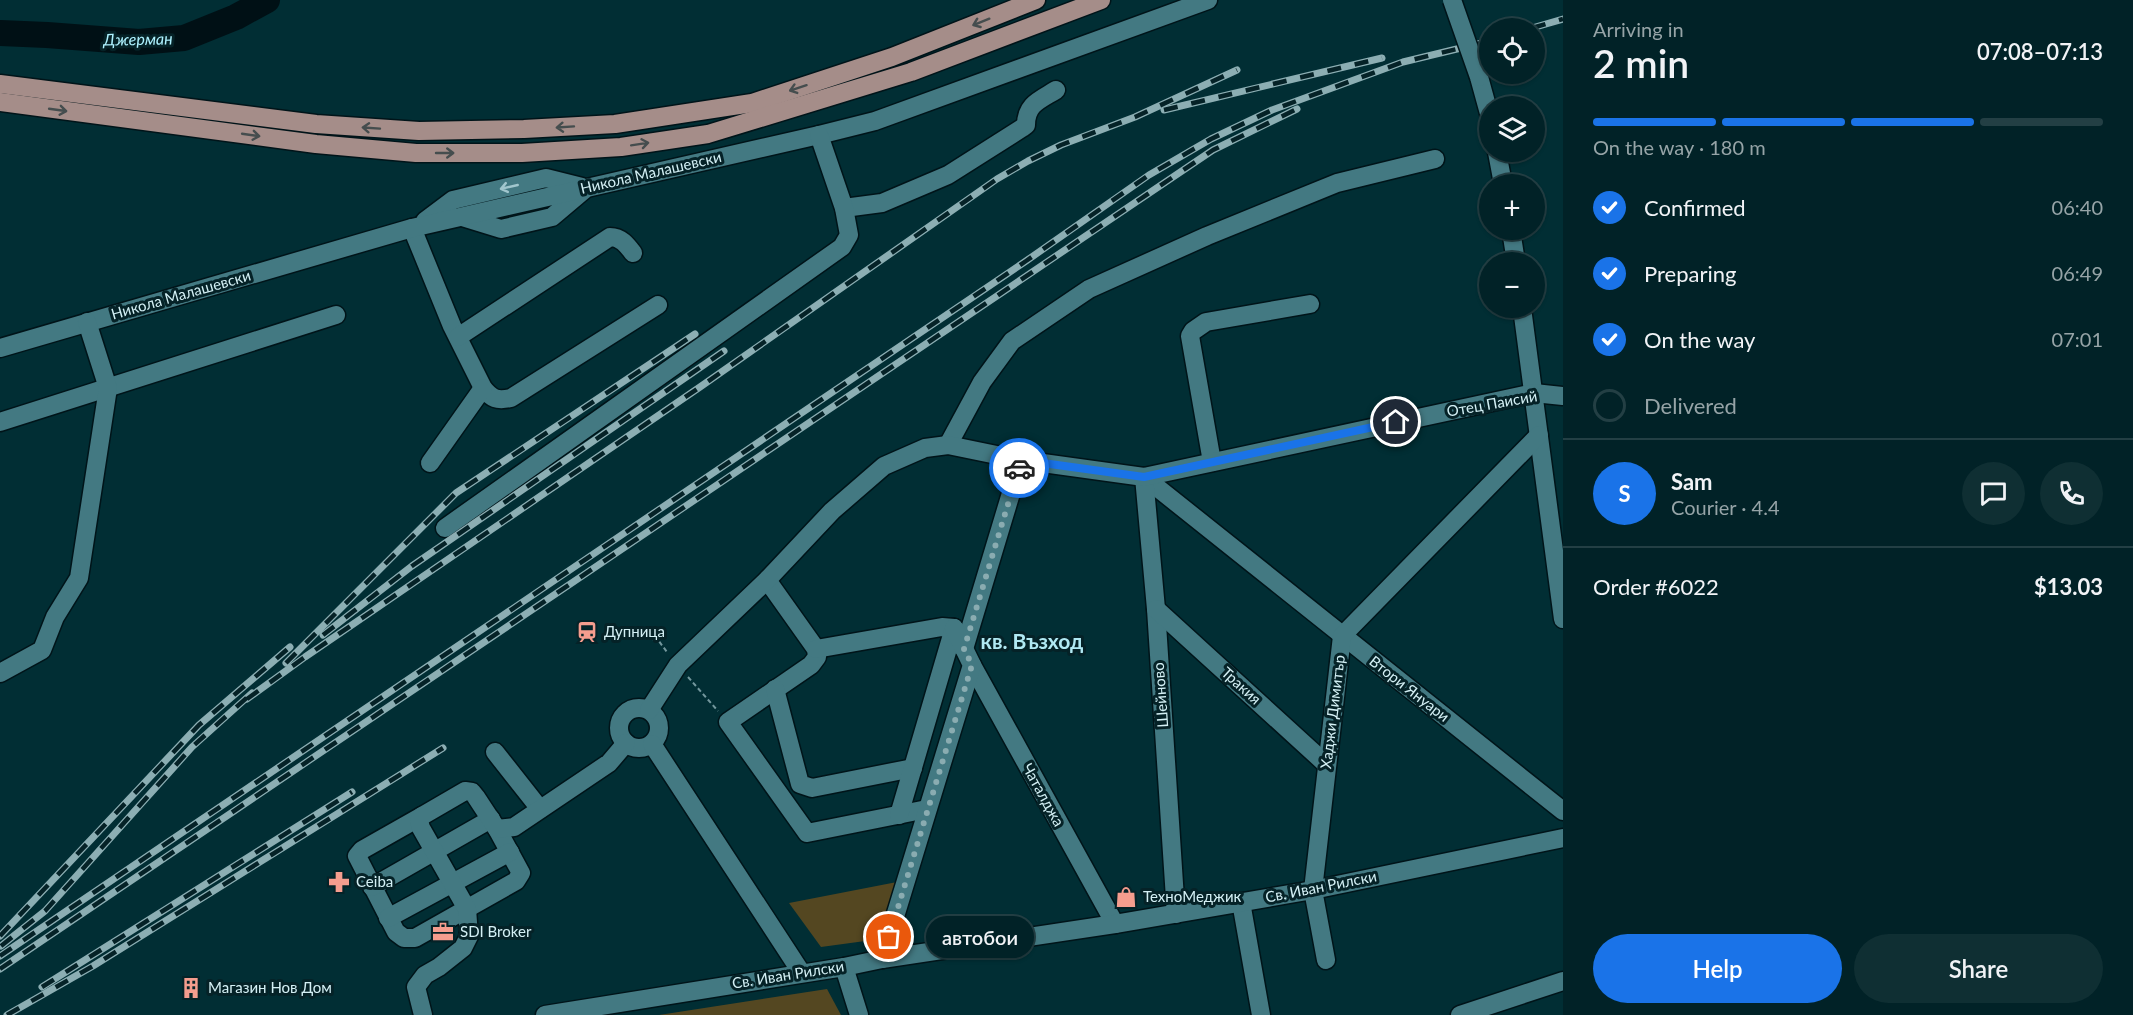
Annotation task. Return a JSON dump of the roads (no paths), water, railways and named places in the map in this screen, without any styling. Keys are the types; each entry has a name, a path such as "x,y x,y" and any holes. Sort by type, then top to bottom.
{"main road":[{"path":"0,84 316,124 418,131 615,124 752,103 892,57 1036,0"},
{"path":"0,102 316,144 416,153 522,153 621,147 708,134 911,72 1101,0"}],"street":[{"name":"Никола Малашевски","path":"0,348 416,227 819,135 875,120 1208,0"},
{"path":"1452,0 1484,96"},
{"path":"844,208 882,203 948,175 1026,125 1026,114 1030,107 1056,90"},
{"path":"444,528 842,247 849,236 844,208 819,135"},
{"path":"948,446 982,382 1012,341 1089,290 1207,236 1337,183 1435,159"},
{"path":"587,188 546,178 453,200 416,227 458,337 483,388 490,396 499,400 511,398 658,305"},
{"path":"458,337 610,237 616,237 624,242 633,253"},
{"path":"1212,462 1190,336 1193,331 1206,322 1310,304"},
{"path":"0,422 336,315"},
{"path":"1523,318 1563,619"},
{"path":"0,673 42,650 55,617 79,578 108,388 87,322"},
{"path":"430,463 483,388"},
{"name":"Отец Паисий","path":"650,710 678,665 767,580 832,511 884,466 925,448 948,446 1021,460 1144,477 1534,393 1563,396"},
{"name":"Хаджи Димитър","path":"1326,960 1313,890 1342,636 1539,435"},
{"path":"882,959 927,809 1021,460"},
{"name":"Втори Януари","path":"1144,477 1563,811"},
{"name":"Шейново","path":"1144,477 1156,609 1176,914"},
{"path":"767,580 816,648 817,657 811,665 728,722 807,833 927,809"},
{"name":"Тракия","path":"1156,609 1326,764"},
{"path":"816,648 942,627 954,628 899,815"},
{"name":"Чаталджа","path":"954,628 1115,924"},
{"path":"775,689 800,784 813,788 913,768"},
{"path":"630,709 650,710 660,726 659,733 651,744 639,748 626,743 620,732 621,719 630,709"},
{"path":"372,887 434,851 494,824 514,826 609,763 626,743"},
{"path":"651,744 801,972"},
{"path":"495,752 540,809"},
{"path":"465,791 472,792 494,824 521,873 516,881 415,938 404,938 396,932 357,856 362,850 465,791"},
{"path":"422,816 419,821 421,828 467,909 469,936 463,948 425,975 416,987 423,1015"},
{"name":"Св. Иван Рилски","path":"545,1015 882,959 1176,914 1313,890 1563,838"},
{"path":"388,918 510,852"},
{"path":"1241,902 1261,1015"},
{"path":"844,967 859,1015"},
{"path":"1460,1015 1563,981"}],"waterway":[{"name":"Джерман","path":"0,33 139,42 184,38 236,17 267,0"}],"railway":[{"path":"1545,24 1563,19"},
{"path":"0,956 1026,261 1149,175 1211,139 1272,110 1403,62 1479,44"},
{"path":"1164,110 1382,58"},
{"path":"247,699 997,179 1061,145 1135,117 1237,70"},
{"path":"0,969 1213,150 1297,109"},
{"path":"286,663 456,493 695,334"},
{"path":"323,635 412,566 724,351"},
{"path":"0,936 199,725 290,647"},
{"path":"1,946 45,911 192,747 252,693"},
{"path":"7,1015 93,966 443,748"},
{"path":"42,987 352,792"}],"place":[{"name":"Дупница","path":"587,632"},
{"name":"Ceiba","path":"339,882"},
{"name":"ТехноМеджик","path":"1126,897"},
{"name":"SDI Broker","path":"443,932"},
{"name":"автобои","path":"889,937"},
{"name":"Магазин Нов Дом","path":"191,988"}],"district":[{"name":"кв. Възход","path":"1032,642"}]}
